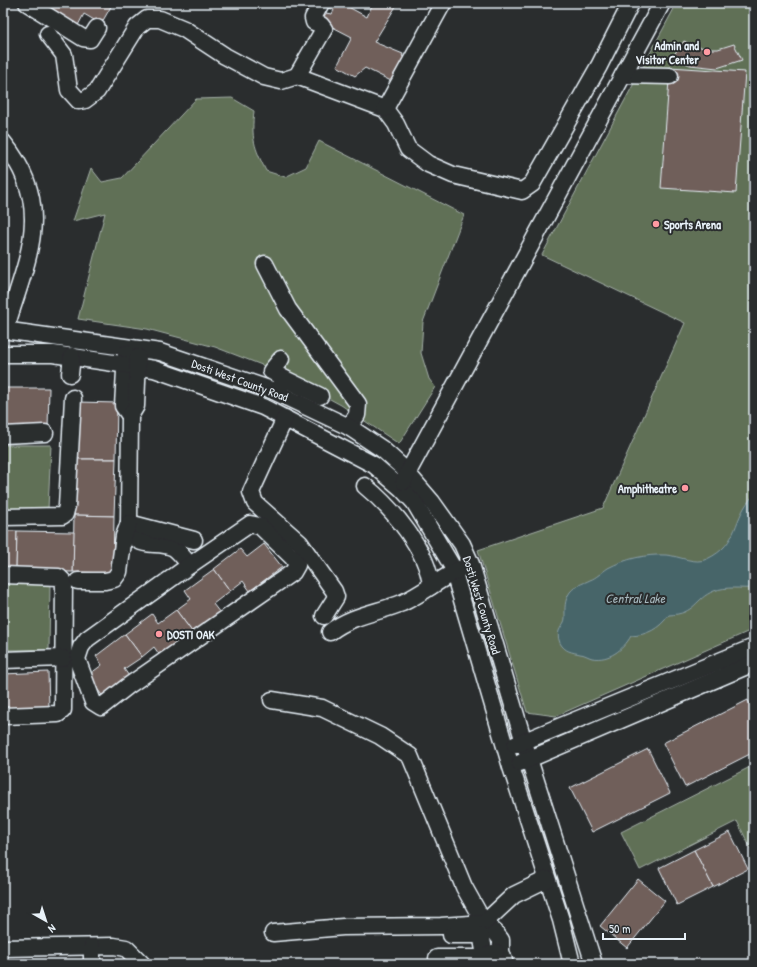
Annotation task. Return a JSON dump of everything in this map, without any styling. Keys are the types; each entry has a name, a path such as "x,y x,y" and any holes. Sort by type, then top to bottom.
{"street":[{"path":"27,3 44,7 83,38 90,40 97,28"},
{"path":"297,76 324,29 321,25 314,22 313,18 321,3"},
{"path":"385,109 443,3"},
{"path":"48,34 64,55 69,90 79,100 86,100 97,91 137,27 147,19 160,19 184,29 225,56 264,77 281,81 297,76 385,109 396,124 408,149 428,164 453,175 522,190 532,184 599,66 631,3"},
{"path":"404,481 662,3"},
{"path":"623,75 670,76"},
{"path":"3,142 17,160 27,184 32,208 33,228 31,249 9,318 3,324"},
{"path":"265,264 288,309 358,404 357,415 350,427"},
{"name":"Dosti West County Road","path":"3,330 160,352 277,392 350,427 382,449 402,467 404,481 414,502 454,571 505,749 561,920 572,964"},
{"path":"132,348 131,365 123,406 130,416 130,531 140,542 174,548 190,565"},
{"name":"Dosti West County Road","path":"3,354 53,354 154,369 263,407 404,481 432,502 462,544 471,564 529,759 579,912 594,964"},
{"path":"70,374 72,356"},
{"path":"281,359 271,371 320,396"},
{"path":"277,392 285,379"},
{"path":"65,514 67,506 73,398"},
{"path":"285,418 251,492 255,503 300,543 334,591 336,597 324,616"},
{"path":"3,435 45,433"},
{"path":"365,486 391,510 418,548 430,578 431,586"},
{"path":"3,517 62,516 65,514"},
{"path":"36,526 68,526 70,520 65,514"},
{"path":"129,523 194,540"},
{"path":"78,581 105,581 114,578 120,572 124,536 129,523"},
{"path":"250,524 260,526 293,558 297,565 293,572 128,686 101,707 93,702 77,659 81,647 87,639 190,565 250,524"},
{"path":"330,632 341,624 358,616 401,603 454,571 471,564"},
{"path":"3,575 59,577 64,582 63,710 58,714 3,716"},
{"path":"505,749 754,647"},
{"path":"3,660 63,658"},
{"path":"511,767 754,663"},
{"path":"272,700 322,708 380,736 410,756 464,887 484,923 495,932 501,940 503,957 485,956 480,958 438,958"},
{"path":"273,933 343,927 441,926 484,923 514,896 547,880"},
{"path":"561,920 579,912"},
{"path":"437,935 479,935 482,939 485,956"},
{"path":"3,948 114,946 126,948 142,964"},
{"path":"92,947 92,964"}],"green space":[{"path":"677,3 744,3 754,6 754,629 556,716 527,712 478,550 603,508 685,323 542,255"},
{"path":"232,98 254,111 254,142 266,171 285,177 306,167 319,141 464,215 423,322 421,353 429,379 435,387 399,444 341,405 280,372 215,347 147,329 78,319 105,213 73,221 91,168 102,182 122,178 196,99"},
{"path":"3,445 51,445 48,509 3,512"},
{"path":"3,581 50,582 49,650 3,650"},
{"path":"754,765 754,855 737,821 640,870 621,832"}],"water":[{"name":"Central Lake","path":"754,495 754,588 719,589 707,594 685,612 669,615 657,628 647,633 631,636 620,650 604,658 592,658 583,654 574,653 562,646 558,638 558,634 565,621 565,605 567,598 570,592 575,588 594,578 608,568 621,562 636,558 651,555 666,555 692,561 702,561 707,559 718,553 731,538 742,512"}],"building":[{"path":"52,3 113,3 101,24 84,14 76,29 46,13"},
{"path":"331,3 341,3 367,17 373,3 398,3 374,42 403,54 402,56 407,59 402,68 399,66 394,74 398,75 393,82 365,68 355,76 337,66 352,37 323,22 327,19 323,17 325,13 332,14 334,10 328,7"},
{"name":"Admin and Visitor Center","path":"684,41 692,45 709,49 718,49 734,44 742,60 717,68 690,65 673,56"},
{"path":"670,67 745,72 736,193 661,188"},
{"path":"3,388 49,388 48,428 3,427"},
{"path":"77,402 117,403 116,459 76,459"},
{"path":"76,459 116,459 114,516 74,515"},
{"path":"74,515 114,516 113,573 73,572"},
{"path":"3,531 17,531 16,571 3,569"},
{"path":"17,531 74,532 73,572 16,571"},
{"path":"264,544 282,567 250,591 243,581 230,591 214,569 240,549 247,557"},
{"name":"DOSTI OAK","path":"214,569 230,591 213,604 220,613 193,633 176,610 191,599 185,590"},
{"name":"DOSTI OAK","path":"176,610 193,633 161,657 154,647 142,657 125,634 152,614 158,623"},
{"name":"DOSTI OAK","path":"125,634 142,657 124,669 131,679 105,699 87,676 102,665 96,656"},
{"path":"48,672 49,709 3,711 3,674"},
{"path":"748,700 754,713 754,752 685,787 663,743"},
{"path":"648,749 670,793 592,832 570,788"},
{"path":"730,832 748,869 713,887 694,850"},
{"path":"694,850 713,887 677,905 659,868"},
{"path":"638,879 665,901 627,948 600,926"}],"place":[{"name":"Admin and Visitor Center","path":"707,52"},
{"name":"Sports Arena","path":"656,224"},
{"name":"Amphitheatre","path":"685,488"},
{"name":"DOSTI OAK","path":"159,634"}]}
